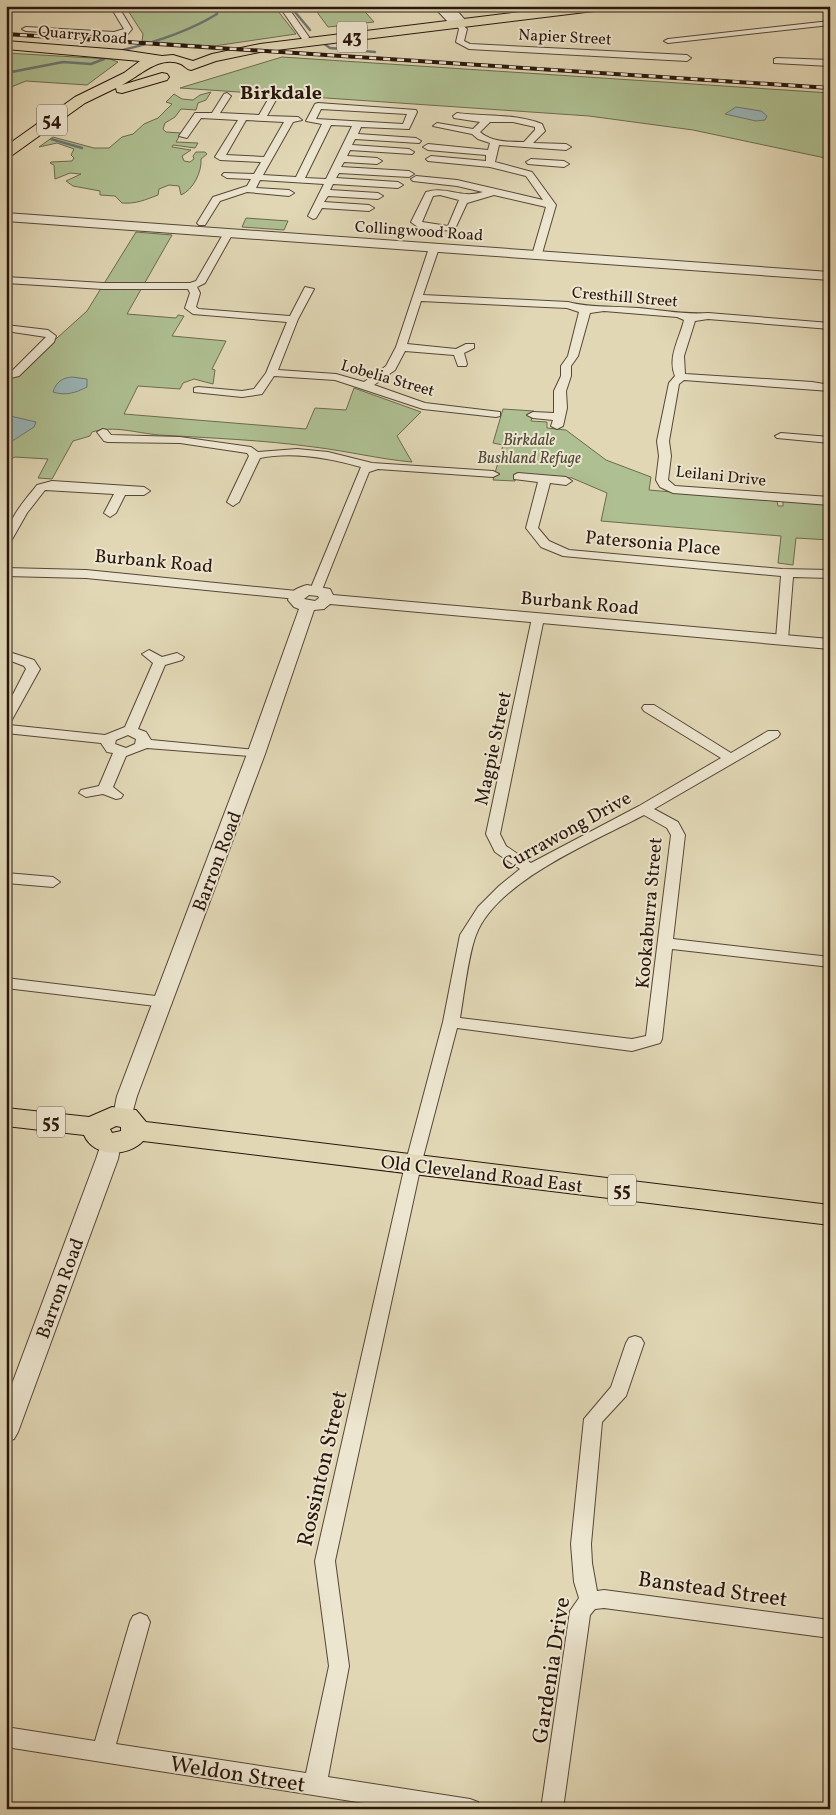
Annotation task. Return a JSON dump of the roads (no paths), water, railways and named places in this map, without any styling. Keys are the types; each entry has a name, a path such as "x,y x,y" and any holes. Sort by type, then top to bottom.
{"main road":[{"name":"43","path":"157,60 173,59 243,45 305,37 602,6"},
{"name":"43","path":"142,67 146,75 162,77 184,72 212,58 260,48 458,22"},
{"name":"Quarry Road","path":"6,45 122,54 157,60"},
{"name":"Quarry Road","path":"6,50 115,56 142,67"},
{"path":"173,59 186,62 184,72"},
{"path":"142,67 157,60"},
{"name":"54","path":"6,153 80,100 120,82 142,67"},
{"name":"54","path":"6,162 85,106 118,90 162,77"},
{"name":"55","path":"6,1117 126,1140 129,1123"},
{"name":"Old Cleveland Road East","path":"129,1123 413,1164 830,1215"}],"street":[{"path":"26,29 114,34 125,32 128,28 114,6"},
{"path":"283,6 305,37"},
{"path":"438,6 458,22"},
{"path":"447,6 458,22"},
{"path":"824,6 830,11"},
{"name":"Napier Street","path":"458,22 462,30 460,42 469,46 687,58"},
{"path":"668,41 830,23"},
{"path":"777,61 830,63"},
{"path":"214,116 227,96"},
{"path":"260,120 273,98"},
{"path":"184,136 198,115 406,127 414,108 320,102 310,121"},
{"path":"457,116 487,120 509,120 539,126 540,131 530,145"},
{"path":"243,118 220,157 268,160"},
{"path":"476,132 487,120"},
{"path":"249,190 259,177 289,121"},
{"path":"299,180 328,122"},
{"path":"313,216 358,124"},
{"path":"437,126 476,132 481,138 495,143 566,146"},
{"path":"352,136 416,140"},
{"path":"490,164 491,153 495,143"},
{"path":"526,173 536,148 530,145"},
{"path":"347,147 410,152"},
{"path":"428,147 491,153"},
{"path":"342,159 377,161"},
{"path":"431,159 490,164 526,173 551,205"},
{"path":"530,162 564,164"},
{"path":"336,170 458,183 551,205"},
{"path":"227,175 398,185"},
{"path":"202,223 216,199 249,190 289,193"},
{"path":"468,199 440,192 429,194 416,222 418,225 451,230 463,201 493,192"},
{"path":"324,193 378,196"},
{"path":"318,205 369,208"},
{"path":"537,255 551,205"},
{"name":"Collingwood Road","path":"6,217 830,276"},
{"path":"6,280 103,286 192,286 200,283 228,233"},
{"path":"366,386 391,368 401,347 434,248"},
{"path":"192,286 195,293 190,308 197,312 293,319"},
{"path":"198,390 254,394 263,386 271,373 293,319 308,289"},
{"name":"Cresthill Street","path":"416,298 534,306 568,306 585,310 604,308 678,314 690,318 708,316 830,326"},
{"path":"533,415 558,422 561,408 560,391 566,376 566,366 573,356 585,310"},
{"path":"690,318 688,334 680,347 676,367 681,377 830,388"},
{"path":"6,328 48,333 51,336 50,340 15,374 6,376"},
{"path":"401,347 458,352 470,346"},
{"path":"458,352 462,364"},
{"name":"Lobelia Street","path":"271,373 336,378 366,386 422,406 496,414"},
{"name":"Leilani Drive","path":"681,377 674,383 663,441 666,456 662,480 664,485 673,489 830,501"},
{"path":"781,436 830,440"},
{"path":"105,438 137,437 198,440 251,450 254,456"},
{"path":"254,456 269,452 343,458 370,466 493,474"},
{"path":"233,502 254,456"},
{"path":"302,601 322,604 322,594 364,470 370,466"},
{"path":"518,477 566,481"},
{"name":"Patersonia Place","path":"545,479 532,528 545,544 567,553 766,570 787,575 830,574"},
{"path":"6,540 22,512 41,487 52,485 144,491"},
{"path":"110,513 121,491"},
{"name":"Burbank Road","path":"6,572 86,574 302,601"},
{"path":"782,639 787,575"},
{"name":"Burbank Road","path":"322,594 538,618 830,644"},
{"name":"Barron Road","path":"129,1123 128,1096 256,754 302,601"},
{"name":"Magpie Street","path":"530,869 500,849 493,834 538,618"},
{"path":"6,655 29,663 33,668 6,722"},
{"path":"130,731 154,658 177,657"},
{"path":"649,708 730,758"},
{"path":"6,729 109,740 117,733 130,731 143,737 144,743"},
{"name":"Currawong Drive","path":"413,1164 451,1022 468,935 483,910 504,888 530,869 644,809 773,734"},
{"path":"109,740 112,749 121,752 132,751 144,743 256,754"},
{"path":"86,793 110,792 121,752"},
{"name":"Kookaburra Street","path":"451,1022 632,1045 654,1039 678,835 674,824 644,809"},
{"path":"6,878 53,882"},
{"path":"666,943 830,962"},
{"path":"6,983 164,1002"},
{"name":"Barron Road","path":"6,1432 106,1159 103,1135"},
{"name":"Rossinton Street","path":"315,1785 339,1666 325,1561 413,1164"},
{"name":"Gardenia Drive","path":"552,1809 580,1611 590,1601 584,1585 581,1556 584,1497 592,1444 593,1419 619,1391 635,1343"},
{"name":"Banstead Street","path":"590,1601 604,1598 830,1629"},
{"path":"103,1752 140,1622"},
{"name":"Weldon Street","path":"6,1737 470,1809"}],"water":[{"path":"736,107 761,111 767,116 765,120 756,121 725,114"},
{"path":"72,377 87,379 87,387 70,393 53,392 60,381"},
{"path":"6,415 36,422 34,427 6,445"}],"waterway":[{"path":"123,50 160,40 195,26 217,14 216,6"},
{"path":"290,6 310,30"},
{"path":"323,43 330,48 375,52"},
{"path":"6,73 63,62 91,64 104,59"},
{"path":"51,139 82,148"}],"railway":[{"path":"6,34 830,88"}],"district":[{"name":"Birkdale","path":"281,92"}],"park label":[{"name":"Birkdale Bushland Refuge","path":"529,448"}]}
